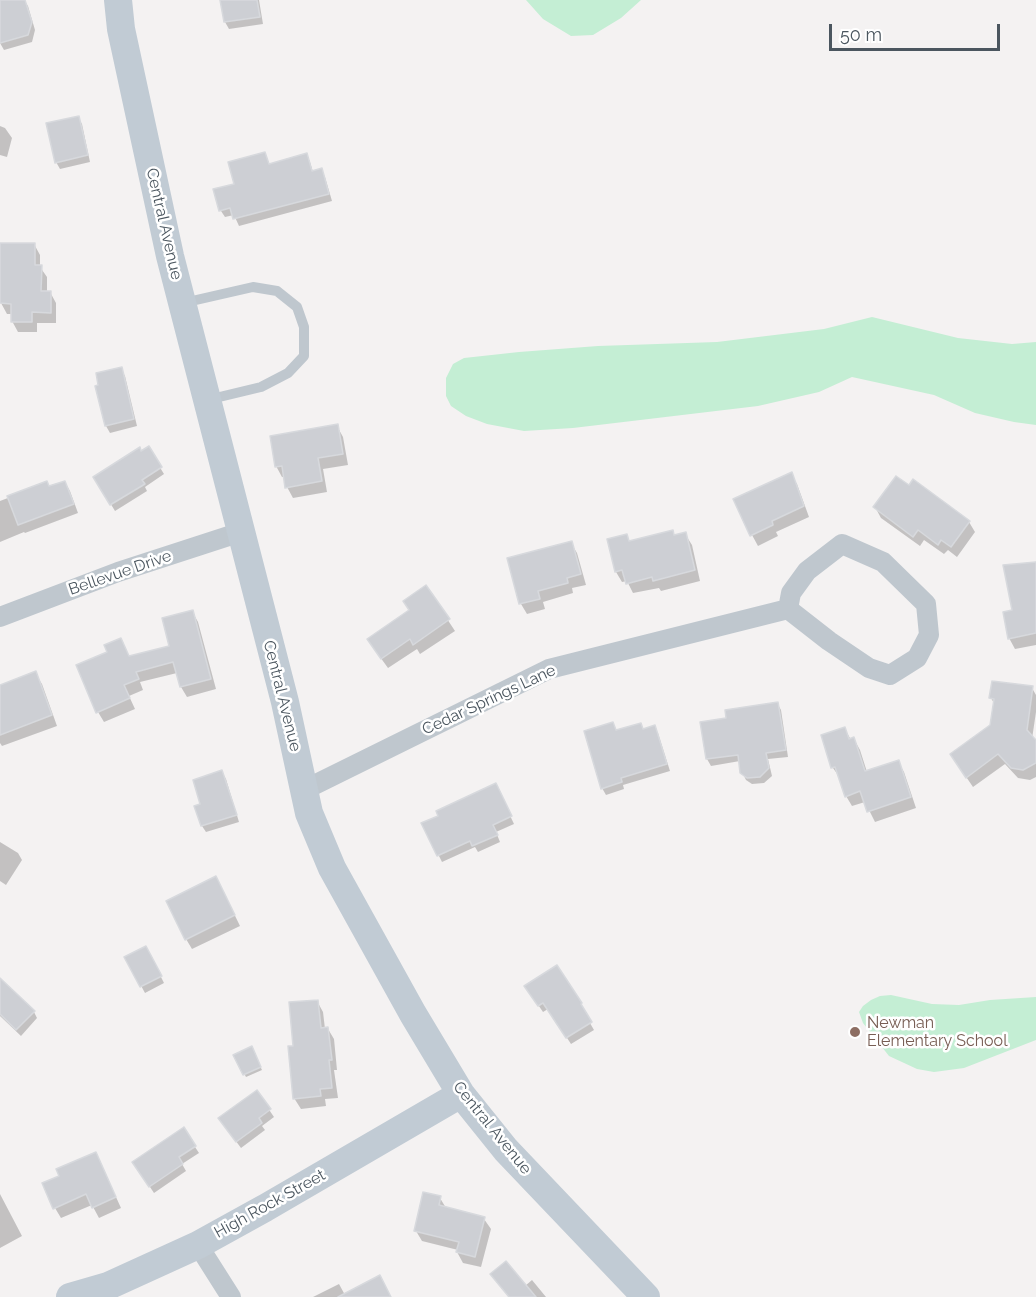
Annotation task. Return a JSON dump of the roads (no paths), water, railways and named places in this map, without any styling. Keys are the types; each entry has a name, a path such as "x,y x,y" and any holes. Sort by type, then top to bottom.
{"main road":[{"name":"Central Avenue","path":"118,0 121,30 170,256 285,702 309,813 332,868 413,1014 461,1094 507,1150 646,1297"},
{"name":"High Rock Street","path":"70,1297 108,1286 198,1245 461,1094"}],"street":[{"name":"Bellevue Drive","path":"0,617 118,572 241,532"},
{"path":"842,544 883,562 926,604 929,635 917,658 890,675 869,668 828,641 788,609 791,592 807,571 842,544"},
{"name":"Cedar Springs Lane","path":"304,790 549,669 788,609"},
{"path":"198,1245 231,1297"}],"lane":[{"path":"182,303 253,287 277,291 297,307 304,327 304,356 288,373 261,387 207,400"}],"place":[{"name":"Newman Elementary School","path":"855,1032"}]}
